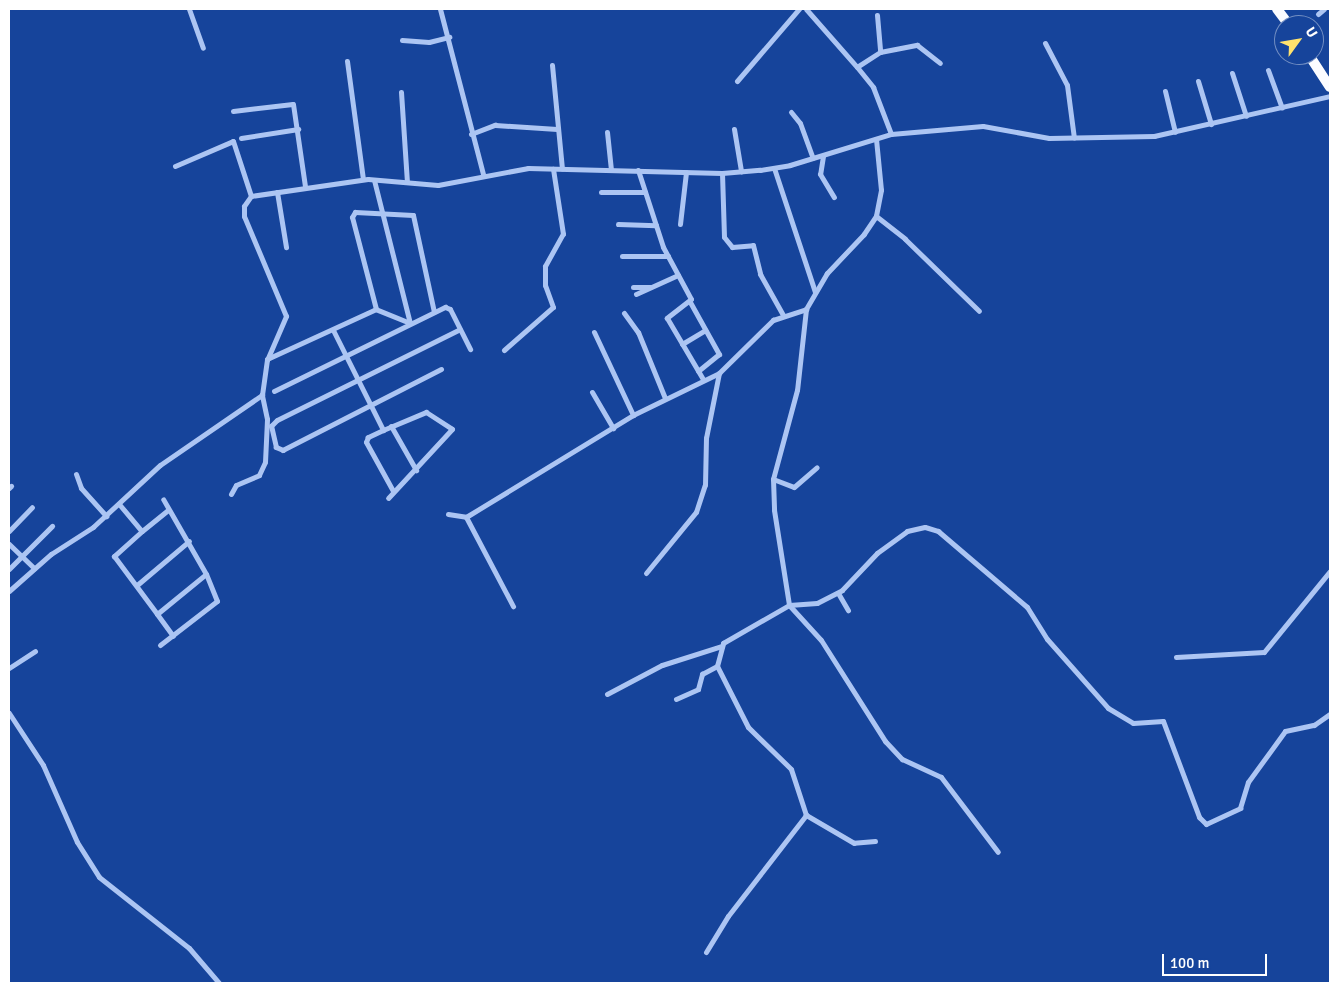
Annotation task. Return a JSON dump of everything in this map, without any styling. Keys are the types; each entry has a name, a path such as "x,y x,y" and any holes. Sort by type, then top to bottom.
{"highway":[{"path":"1316,65 1330,87"},
{"path":"1320,65 1330,80"}],"street":[{"path":"189,9 203,48"},
{"path":"440,9 449,37 471,134 483,174"},
{"path":"737,82 799,9"},
{"path":"806,9 874,86 891,134"},
{"path":"811,14 818,9"},
{"path":"1318,14 1324,9"},
{"path":"877,14 880,52"},
{"path":"402,40 429,42 449,37"},
{"path":"1045,43 1067,85 1074,138"},
{"path":"858,67 880,52 916,45 940,63"},
{"path":"347,61 363,179"},
{"path":"552,65 562,169"},
{"path":"1268,70 1282,108"},
{"path":"1232,73 1246,116"},
{"path":"1198,81 1211,124"},
{"path":"1166,91 1175,132"},
{"path":"401,92 407,182"},
{"path":"232,494 236,486 259,475 265,462 268,420 262,395 267,360 286,316 244,216 244,206 251,196 305,186 363,179 438,185 471,180 483,174 553,169 722,173 774,168 823,156 891,134 999,126 1030,135 1074,138 1154,136 1330,96"},
{"path":"233,111 290,103 295,108 305,186"},
{"path":"791,112 800,124 813,158"},
{"path":"471,134 495,125 522,124 557,130"},
{"path":"241,138 298,129"},
{"path":"734,129 742,171"},
{"path":"606,132 611,170"},
{"path":"876,139 881,190 876,216 815,292 806,309 797,390 773,479 774,510 789,605 821,640 886,741 902,759 941,777 998,852"},
{"path":"175,166 234,140 251,196"},
{"path":"823,156 820,174 834,197"},
{"path":"774,168 815,292"},
{"path":"504,350 553,307 546,285 545,266 563,234 553,169"},
{"path":"638,170 668,256 706,330 718,358 698,371"},
{"path":"680,224 686,172"},
{"path":"722,173 724,237 732,246 753,245 760,274 783,315"},
{"path":"374,180 410,323"},
{"path":"277,192 286,247"},
{"path":"601,192 645,192"},
{"path":"376,309 352,216 357,212 412,215 434,312"},
{"path":"876,216 905,239 979,311"},
{"path":"618,224 656,225"},
{"path":"622,256 668,256"},
{"path":"636,294 678,274"},
{"path":"633,287 655,286"},
{"path":"690,302 670,312 667,318 703,379"},
{"path":"274,391 410,323 434,312 449,308 470,349"},
{"path":"267,360 376,309 410,323"},
{"path":"448,514 466,517 633,415 703,379 719,373 783,315 806,309"},
{"path":"624,313 638,332 665,398"},
{"path":"441,369 284,450 276,447 271,429 274,422 460,329"},
{"path":"333,330 383,430"},
{"path":"682,344 706,330"},
{"path":"594,332 633,415"},
{"path":"646,573 696,512 705,485 706,438 719,373"},
{"path":"592,392 613,428"},
{"path":"9,591 34,568 106,516 160,465 262,395"},
{"path":"388,498 416,470 452,428 426,412 368,437 366,442 393,491"},
{"path":"391,426 416,470"},
{"path":"773,479 792,488 817,467"},
{"path":"76,474 81,488 106,516"},
{"path":"160,645 217,601 206,574 163,499"},
{"path":"119,504 142,531"},
{"path":"9,531 32,507"},
{"path":"168,510 114,556 137,585 172,636"},
{"path":"466,517 513,606"},
{"path":"9,569 52,526"},
{"path":"608,694 662,665 722,646 789,605 817,603 838,593 877,553 907,532 925,526 938,531 1027,607 1047,639 1108,708 1133,722 1163,721 1199,817 1206,824 1240,808 1248,782 1285,731 1314,725 1330,714"},
{"path":"137,585 189,542"},
{"path":"9,544 34,568"},
{"path":"1176,657 1264,652 1330,570"},
{"path":"157,614 206,574"},
{"path":"838,593 848,610"},
{"path":"722,646 717,666 748,727 791,769 806,815 854,843 875,841"},
{"path":"9,668 36,651"},
{"path":"676,699 698,689 702,674 717,666"},
{"path":"9,713 42,765 77,842 99,877 189,948 219,983"},
{"path":"706,952 728,916 806,815"}]}
